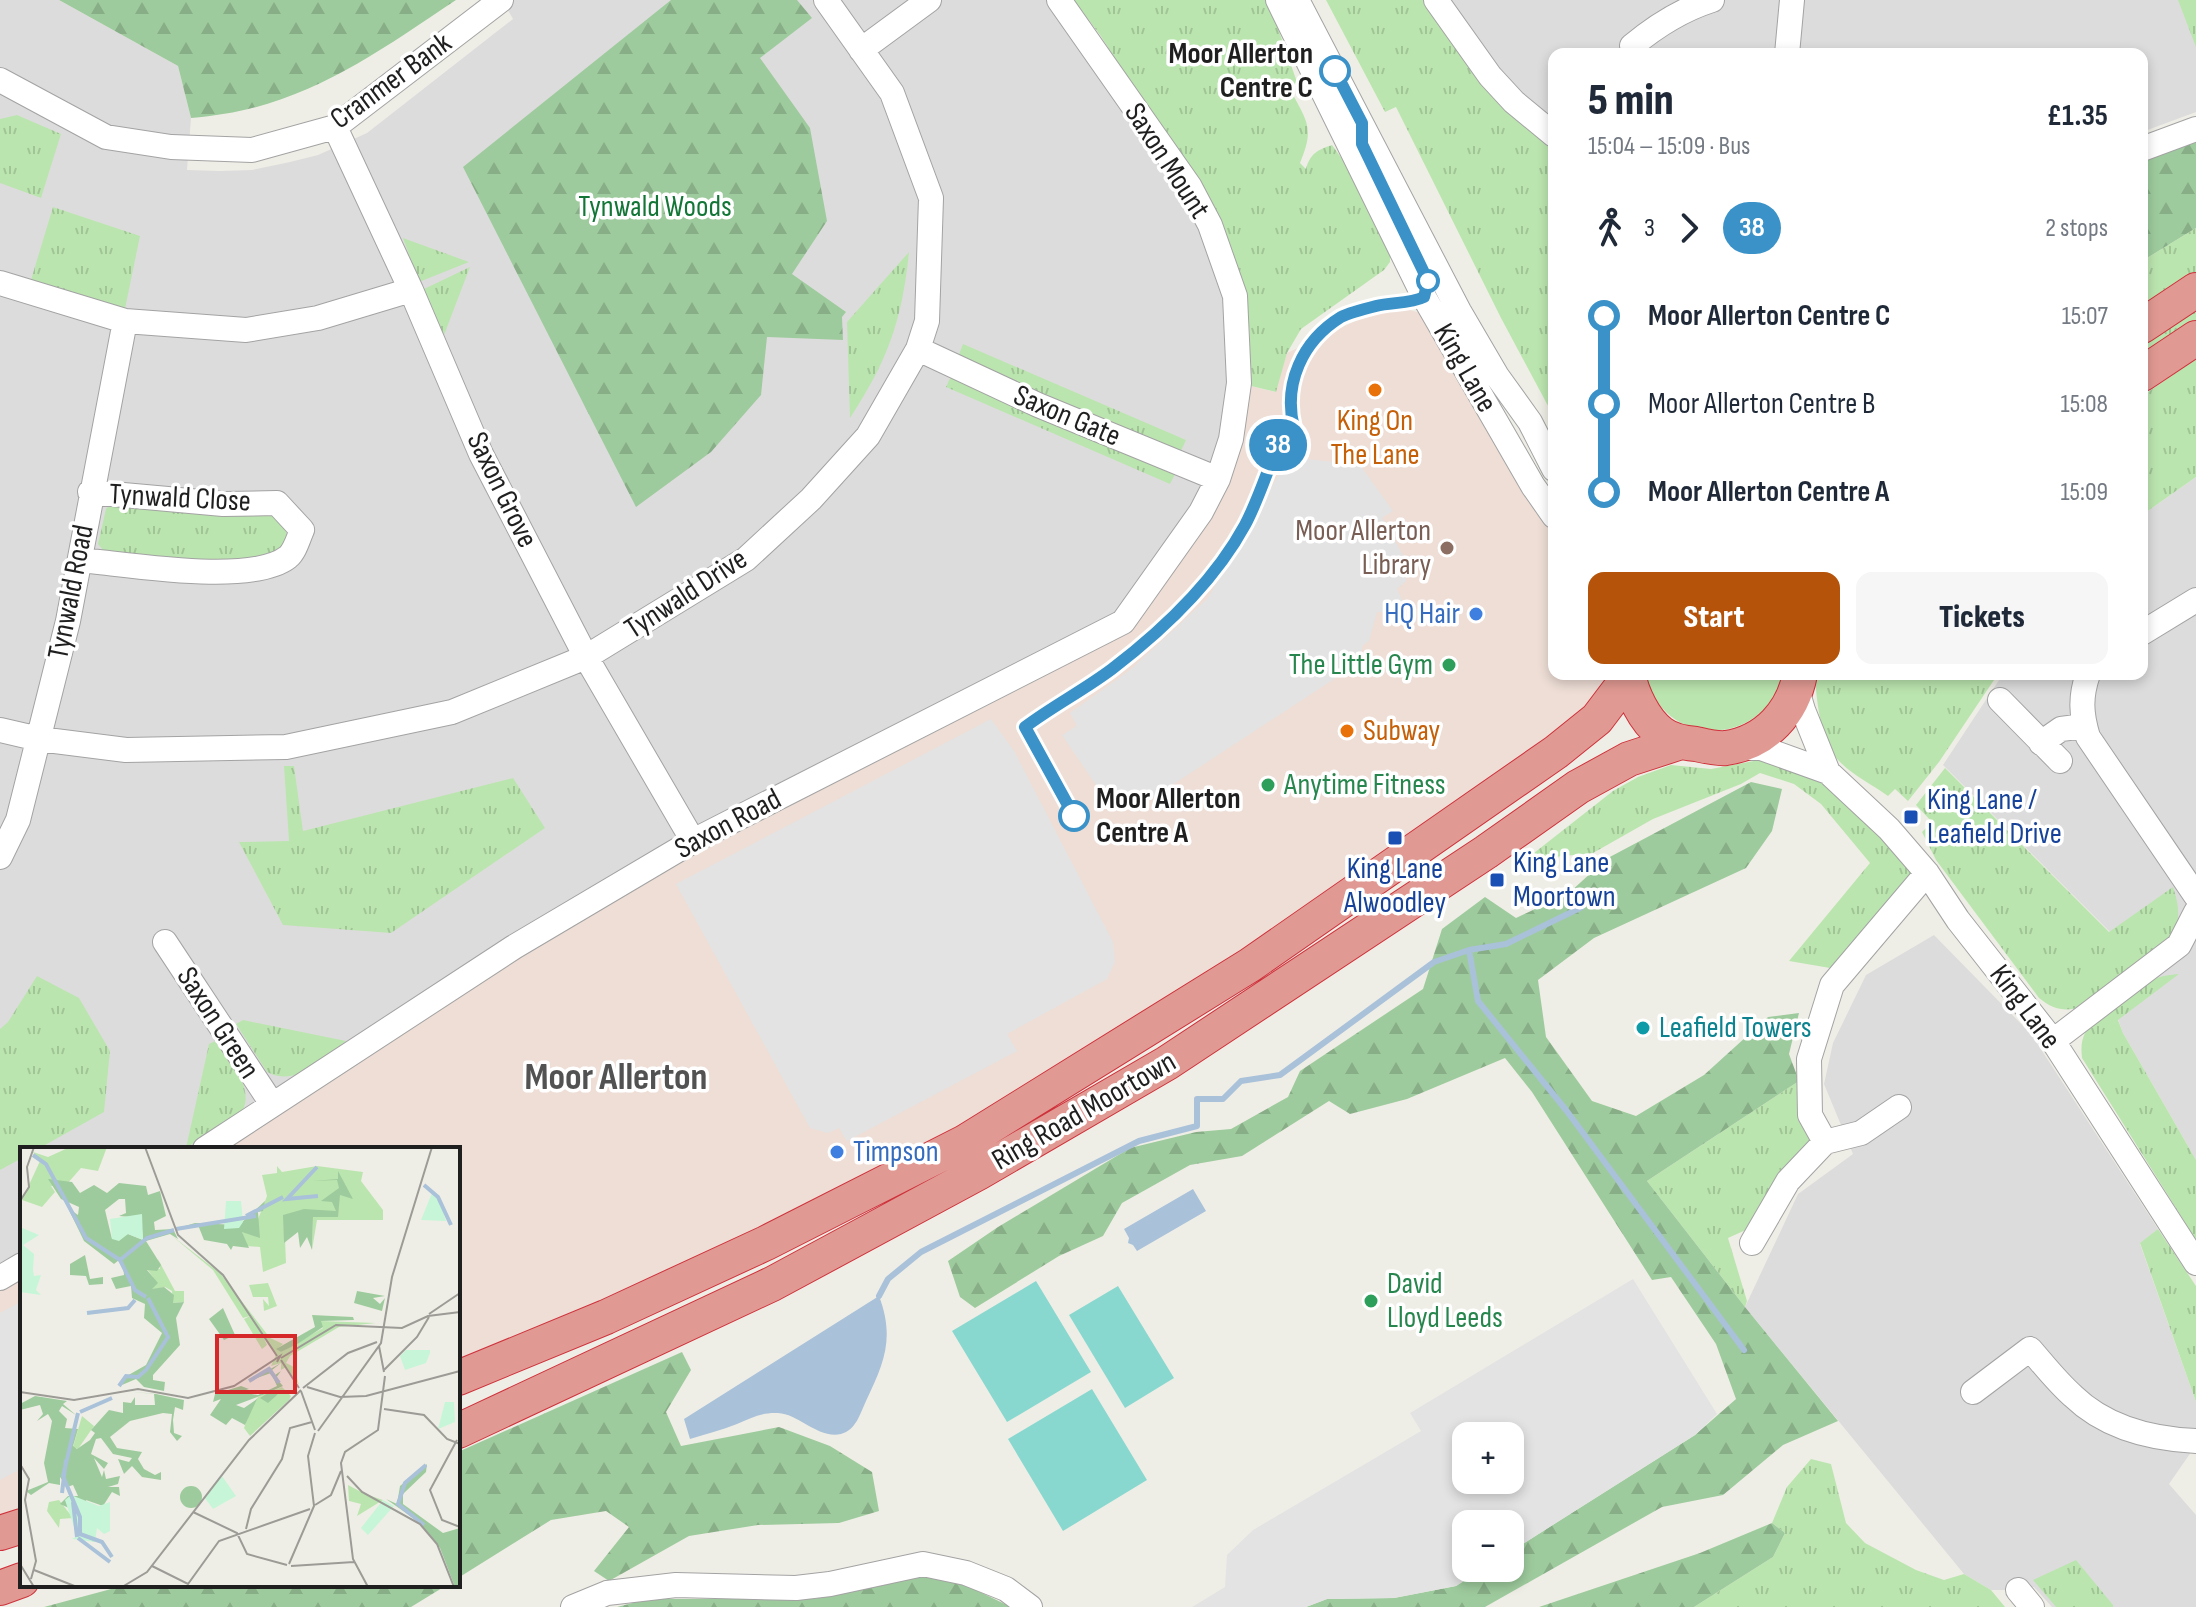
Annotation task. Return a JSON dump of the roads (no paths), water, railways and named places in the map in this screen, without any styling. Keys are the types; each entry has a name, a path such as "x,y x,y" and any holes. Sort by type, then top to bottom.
{"highway":[{"path":"2148,322 2196,290"},
{"path":"2148,370 2196,338"},
{"name":"Ring Road Moortown","path":"460,1377 606,1317 766,1243 965,1142 1250,965 1556,752 1597,719 1625,680"},
{"path":"1629,680 1638,703 1661,733 1681,742 1724,748 1747,742 1769,730 1786,712 1799,682"},
{"name":"Ring Road Moortown","path":"460,1430 772,1284 978,1173 1167,1063 1486,852 1578,787 1629,759 1681,742"},
{"path":"0,1588 20,1581"}],"street":[{"name":"Cranmer Bank","path":"0,80 106,137 171,147 252,150 335,127 501,0"},
{"name":"Tynwald Drive","path":"0,730 39,739 126,750 286,747 452,712 586,657 746,559 811,499 868,436 918,349 927,321 931,198 892,93 826,0"},
{"path":"861,50 929,0"},
{"name":"Saxon Mount","path":"1059,0 1190,187 1210,225 1235,296 1239,383 1231,439 1218,479"},
{"name":"King Lane","path":"1278,0 1424,297 1548,507"},
{"name":"King Lane","path":"1297,0 1459,311 1497,376 1530,422 1548,457"},
{"path":"1436,0 1490,76 1514,102 1548,130"},
{"path":"1632,46 1686,9 1712,0"},
{"path":"1788,48 1792,0"},
{"name":"Saxon Grove","path":"335,127 411,290 481,454 586,657 693,841"},
{"path":"2148,147 2196,129"},
{"path":"0,283 125,321 246,330 318,318 411,290"},
{"name":"Tynwald Road","path":"0,857 18,820 39,739 80,560 90,492 125,321"},
{"name":"Saxon Gate","path":"918,349 1038,405 1218,479"},
{"name":"Saxon Road","path":"208,1147 514,947 693,841 1123,622 1201,512 1218,479"},
{"name":"Tynwald Close","path":"80,560 212,572 268,569 291,555 302,530 277,503 223,504 90,492"},
{"path":"2148,629 2196,600"},
{"path":"2086,680 2081,712 2088,737 2196,896"},
{"name":"King Lane","path":"1799,682 1803,710 1828,772"},
{"path":"2000,700 2060,761"},
{"path":"2041,743 2061,729 2084,726"},
{"name":"King Lane","path":"1724,748 1761,748 1828,772 1889,829 1927,873 1958,920 2053,1041 2196,1263"},
{"path":"1825,1142 1810,1115 1809,1059 1832,985 1927,873"},
{"path":"2053,1041 2129,985 2188,950 2196,912"},
{"name":"Saxon Green","path":"165,942 272,1104"},
{"path":"1752,1243 1788,1181 1825,1142 1861,1133 1899,1107"},
{"path":"0,1278 20,1266"},
{"path":"1973,1392 2030,1349 2074,1398 2104,1418 2149,1435 2196,1441"},
{"path":"573,1607 607,1593 676,1585 796,1588 923,1564 966,1573 1006,1589 1030,1607"},
{"path":"0,1573 20,1568"}],"waterway":[{"path":"1469,950 1506,944 1582,907"},
{"path":"879,1296 888,1279 921,1252 1139,1141 1197,1126 1197,1099 1223,1099 1241,1081 1280,1075 1434,962 1469,950 1478,1001 1566,1110 1744,1350"}],"place":[{"name":"Moor Allerton Centre C","path":"1335,71"},
{"name":"King On The Lane","path":"1375,390"},
{"name":"Moor Allerton Library","path":"1447,548"},
{"name":"HQ Hair","path":"1476,614"},
{"name":"The Little Gym","path":"1449,665"},
{"name":"Subway","path":"1347,731"},
{"name":"Anytime Fitness","path":"1268,785"},
{"name":"Moor Allerton Centre A","path":"1074,816"},
{"name":"King Lane / Leafield Drive","path":"1911,817"},
{"name":"King Lane Alwoodley","path":"1395,838"},
{"name":"King Lane Moortown","path":"1497,880"},
{"name":"Leafield Towers","path":"1643,1028"},
{"name":"Timpson","path":"837,1152"},
{"name":"David Lloyd Leeds","path":"1371,1301"}],"district":[{"name":"Moor Allerton","path":"616,1077"}],"park label":[{"name":"Tynwald Woods","path":"655,207"}]}
